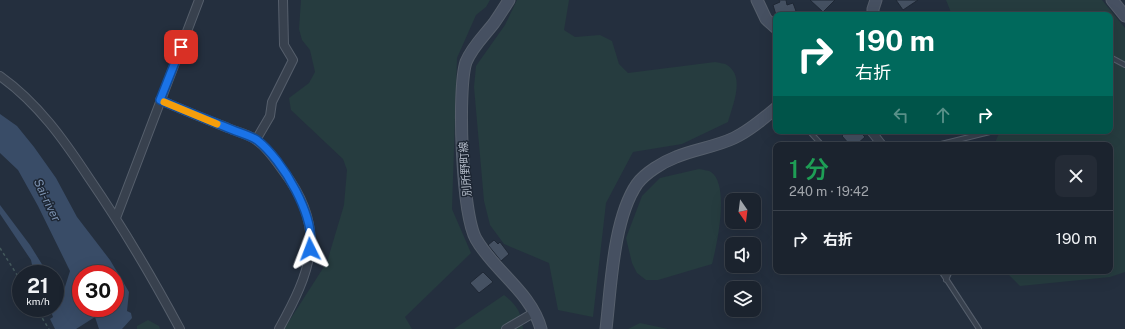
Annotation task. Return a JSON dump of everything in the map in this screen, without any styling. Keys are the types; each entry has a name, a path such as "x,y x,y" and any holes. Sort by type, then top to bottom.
{"main road":[{"name":"別所野町線","path":"509,0 493,23 478,40 466,62 462,82 463,160 468,214 475,238 535,312 541,329"},
{"path":"757,0 766,18 773,25"},
{"path":"1112,0 1125,16"},
{"path":"606,329 619,230 624,212 636,184 646,174 676,157 735,138 756,125 773,111"}],"street":[{"path":"116,218 198,0"},
{"path":"256,140 270,116 272,102 293,60 284,45 283,0"},
{"path":"0,76 28,98 63,139 116,218 162,294 180,329"},
{"path":"160,100 256,140 271,154 294,185 304,208 312,240 309,259 298,294 279,329"},
{"path":"506,329 535,312"}],"lane":[{"path":"1113,59 1125,65"},
{"path":"812,134 819,142"},
{"path":"949,142 982,134"},
{"path":"943,274 979,329"},
{"path":"946,280 949,274"}],"path":[{"path":"0,248 12,267"},
{"path":"42,317 49,329"}],"green space":[{"path":"301,0 490,0 486,7 476,15 457,58 452,209 471,253 405,317 412,329 284,329 327,262 344,205 347,170 343,159 291,110 289,98 309,83 315,72 310,50 302,40 299,29"},
{"path":"517,0 569,0 564,30 575,37 600,35 612,41 619,64 628,73 715,62 727,65 733,70 736,77 736,92 728,122 682,144 633,152 606,203 593,317 558,310 549,263 504,244 490,225 484,201 474,87 476,66 505,25"},
{"path":"946,0 1102,0 1112,12 951,12"},
{"path":"1113,13 1125,28 1125,272 1110,277 1020,286 1008,274 1113,274 1113,142 995,142 999,134 1113,134"},
{"path":"699,169 711,172 717,179 720,189 721,202 719,230 712,264 658,280 646,280 637,273 632,263 626,238 642,196 660,178"},
{"path":"504,295 518,309 523,329 454,329"},
{"path":"148,320 159,326 160,329 137,329 137,326"},
{"path":"640,323 668,329 628,329"}],"water":[{"name":"Sai-river","path":"0,114 17,126 34,147 56,178 77,217 113,265 72,265 72,317 95,317 76,329 55,329 50,319 53,317 64,317 64,290 70,271 38,206 18,170 0,153"},
{"path":"0,205 30,245 42,265 32,265 31,260 0,214"},
{"path":"124,284 129,292 127,311 131,313 132,318 122,329 99,329 95,317 124,317"}],"building":[{"path":"779,0 786,0 787,5 793,3 796,11 775,12 773,5 780,2"},
{"path":"810,0 835,0 823,12"},
{"path":"896,0 918,0 903,10"},
{"path":"844,134 862,134 865,137 859,142 847,142 842,136"},
{"path":"494,240 498,244 500,242 509,254 501,261 488,245"},
{"path":"483,272 493,282 479,293 470,283"}],"slow traffic":[{"path":"164,102 217,124"}],"route":[{"path":"181,47 160,100 256,140 271,154 294,185 304,208 312,240 310,249"}]}
